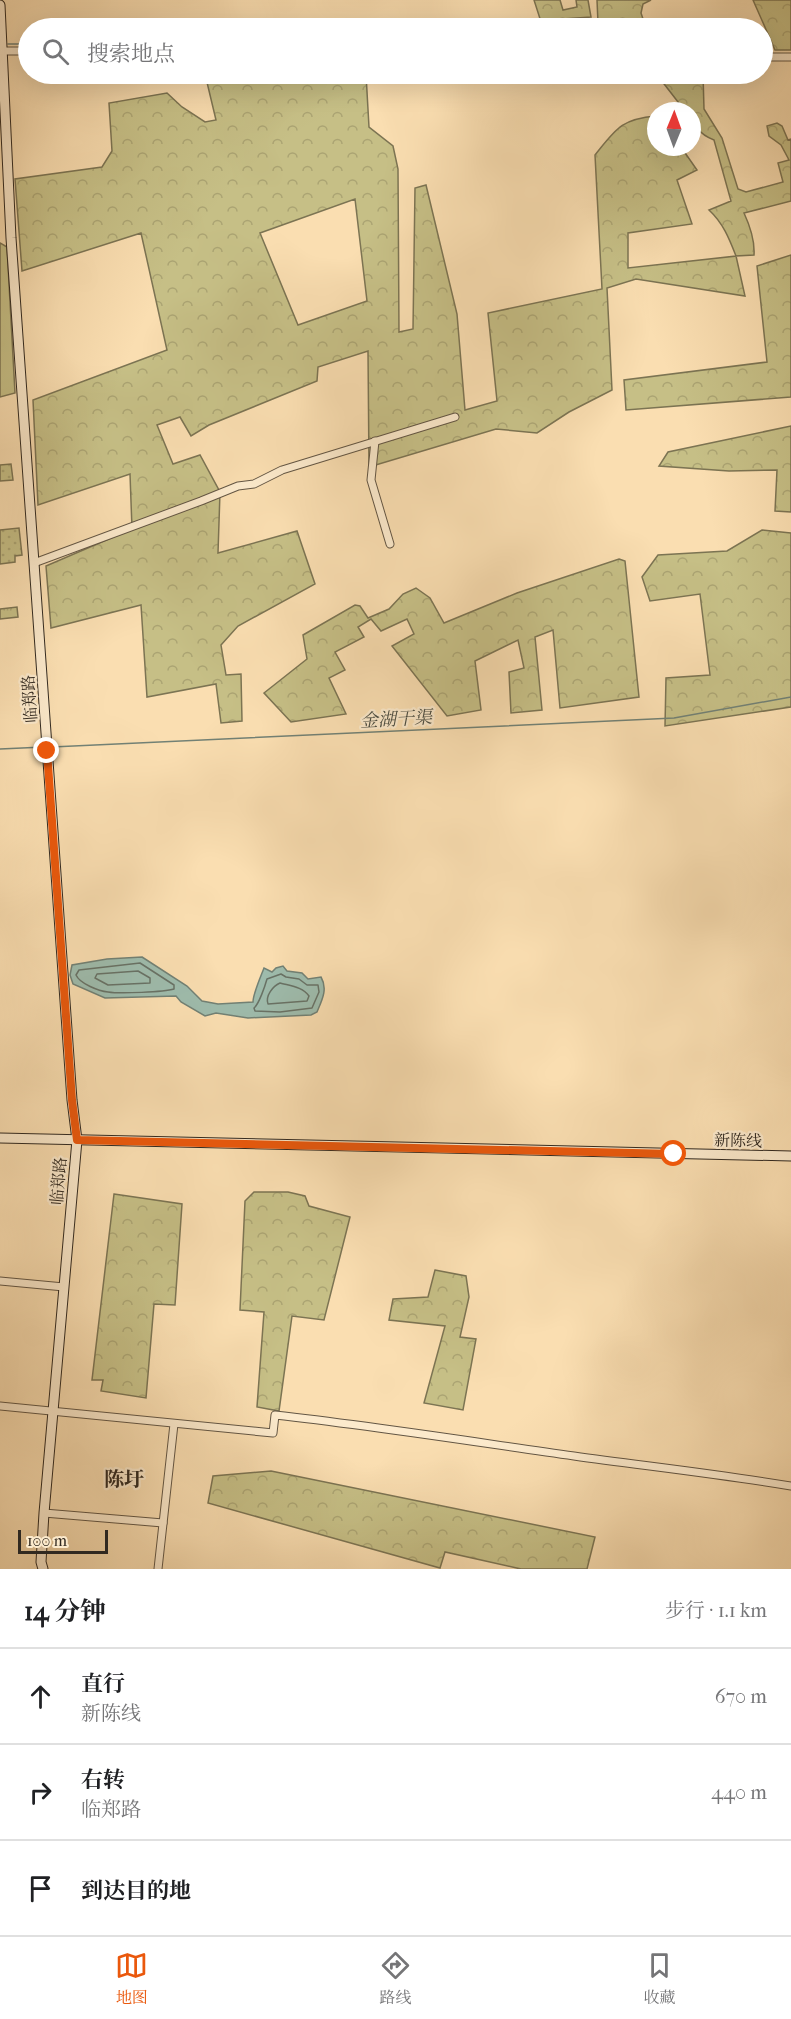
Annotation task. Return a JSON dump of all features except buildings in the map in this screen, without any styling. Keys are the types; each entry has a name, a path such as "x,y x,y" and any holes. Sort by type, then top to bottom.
{"main road":[{"name":"临郑路","path":"0,5 11,238 71,1088 77,1140 44,1513 41,1562 43,1569"},
{"name":"新陈线","path":"0,1138 791,1156"}],"street":[{"path":"2,51 18,51"},
{"path":"773,57 791,57"},
{"path":"34,563 238,486 254,484 282,470 455,417"},
{"path":"375,441 371,480 390,544"},
{"path":"0,1281 64,1287"},
{"path":"0,1406 273,1433 275,1415 614,1462 704,1472 791,1486"},
{"path":"158,1569 174,1424"},
{"path":"44,1513 163,1523"}],"green space":[{"path":"534,0 560,0 563,10 577,7 576,0 588,0 591,17 540,18"},
{"path":"597,0 651,0 643,4 643,18 598,18"},
{"path":"753,0 791,0 791,50 775,50 773,18 761,18"},
{"path":"207,84 367,84 369,127 393,146 398,169 399,332 413,329 415,188 426,185 457,314 465,410 497,401 488,313 602,289 595,155 614,132 627,123 647,117 647,156 687,156 697,170 677,180 692,224 628,233 628,268 736,256 745,296 636,279 607,288 612,390 569,412 537,433 496,429 369,467 368,351 318,367 317,381 209,425 191,436 180,417 157,425 173,464 200,455 220,492 218,553 297,531 315,584 238,626 221,645 226,675 241,674 242,721 221,723 216,684 147,697 141,605 51,628 46,566 132,529 130,474 38,505 33,400 167,350 141,233 22,271 15,179 102,167 112,151 109,103 167,93 182,107 205,122 216,120","holes":["355,199 367,301 298,325 260,233"]},
{"path":"664,84 703,84 704,109 722,138 738,189 746,192 783,182 778,163 789,160 781,145 769,136 767,126 777,123 782,126 788,140 791,139 791,201 744,213 752,233 754,255 736,256 722,226 709,210 731,201 714,140 701,132 701,102 678,102"},
{"path":"0,243 7,247 15,393 0,397"},
{"path":"791,255 791,397 626,410 624,380 767,362 757,266"},
{"path":"791,426 791,512 775,511 777,470 729,471 659,466 668,452"},
{"path":"11,464 13,480 0,481 0,465"},
{"path":"19,528 22,555 15,556 15,562 0,564 0,530"},
{"path":"762,530 791,533 791,707 665,726 666,678 710,675 700,594 650,601 642,577 658,555 727,551"},
{"path":"619,559 625,561 639,697 560,708 553,630 535,637 542,710 511,713 509,672 524,668 518,640 475,661 481,710 447,716 392,646 414,634 407,619 381,631 371,619 358,627 364,637 335,652 345,670 329,678 346,714 291,722 264,693 307,659 303,635 355,605 360,606 368,618 389,609 403,594 416,588 430,598 444,623 517,593"},
{"path":"17,607 18,617 0,619 0,609"},
{"path":"254,1192 288,1192 305,1196 309,1206 350,1217 324,1320 292,1316 279,1411 257,1407 264,1312 240,1310 245,1201"},
{"path":"114,1194 182,1204 175,1305 154,1304 146,1398 101,1391 103,1380 92,1380"},
{"path":"435,1270 466,1276 469,1297 460,1337 476,1339 463,1410 424,1403 445,1326 389,1320 393,1299 428,1297"},
{"path":"271,1471 595,1537 587,1569 521,1569 445,1552 440,1568 208,1503 213,1476"}],"water":[{"path":"142,957 187,986 202,1001 218,1004 253,1002 264,968 272,972 283,966 287,971 302,973 308,979 321,977 324,995 317,1012 311,1015 248,1018 216,1013 205,1016 181,1002 176,996 105,998 73,984 70,975 72,965 107,959"}],"waterway":[{"path":"8,44 18,44"},
{"name":"金湖干渠","path":"52,747 674,718 791,697"},
{"name":"金湖干渠","path":"0,749 44,747"}],"district":[{"name":"陈圩","path":"124,1479"}],"route":[{"path":"47,751 72,1100 77,1140 674,1154"}]}
